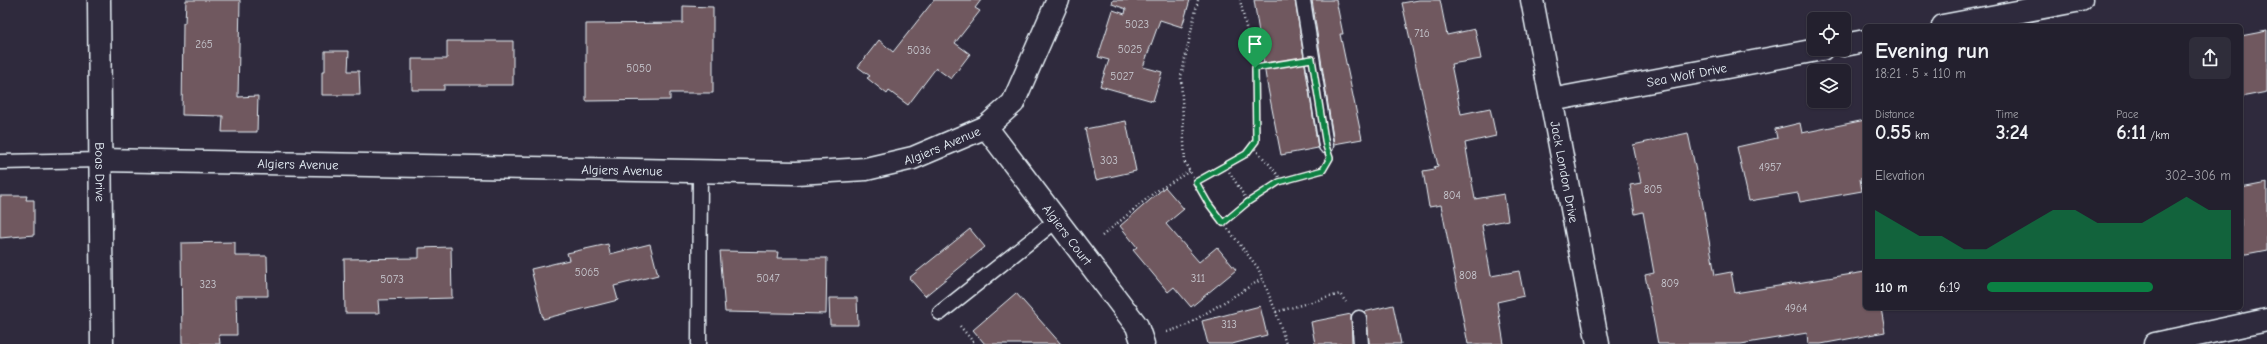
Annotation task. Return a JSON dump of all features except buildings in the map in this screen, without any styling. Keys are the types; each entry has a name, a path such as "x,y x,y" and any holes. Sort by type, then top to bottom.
{"street":[{"name":"Boas Drive","path":"99,0 102,344"},
{"name":"Algiers Avenue","path":"101,160 796,173 866,169 913,158 986,127 1013,103 1058,0"},
{"name":"Jack London Drive","path":"1532,0 1598,344"},
{"path":"1955,24 2081,0"},
{"path":"1851,44 1863,41"},
{"name":"Sea Wolf Drive","path":"1551,100 1807,52"},
{"name":"Algiers Court","path":"986,127 1137,326 1143,342"},
{"path":"2155,344 2267,320"}],"lane":[{"path":"1303,0 1326,146"},
{"path":"0,162 101,160"},
{"path":"698,344 700,171"},
{"path":"940,313 1057,220"},
{"path":"1359,318 1361,344"}],"path":[{"path":"1198,0 1181,77 1185,163 1208,203 1258,268 1276,312 1286,344"},
{"path":"1196,182 1246,154 1256,141 1255,68 1240,0"},
{"path":"1255,68 1312,59"},
{"path":"1252,146 1270,165 1282,181"},
{"path":"1223,223 1248,202 1282,181 1323,170 1330,158 1326,146"},
{"path":"1225,165 1248,202"},
{"path":"1081,252 1155,192 1190,171"},
{"path":"1143,342 1185,326 1262,279"},
{"path":"1276,312 1340,294 1359,318"}],"route":[{"path":"1312,59 1326,146 1330,158 1323,170 1279,182 1248,202 1223,223 1208,203 1196,182 1246,154 1256,141 1255,68 1312,59"}]}
